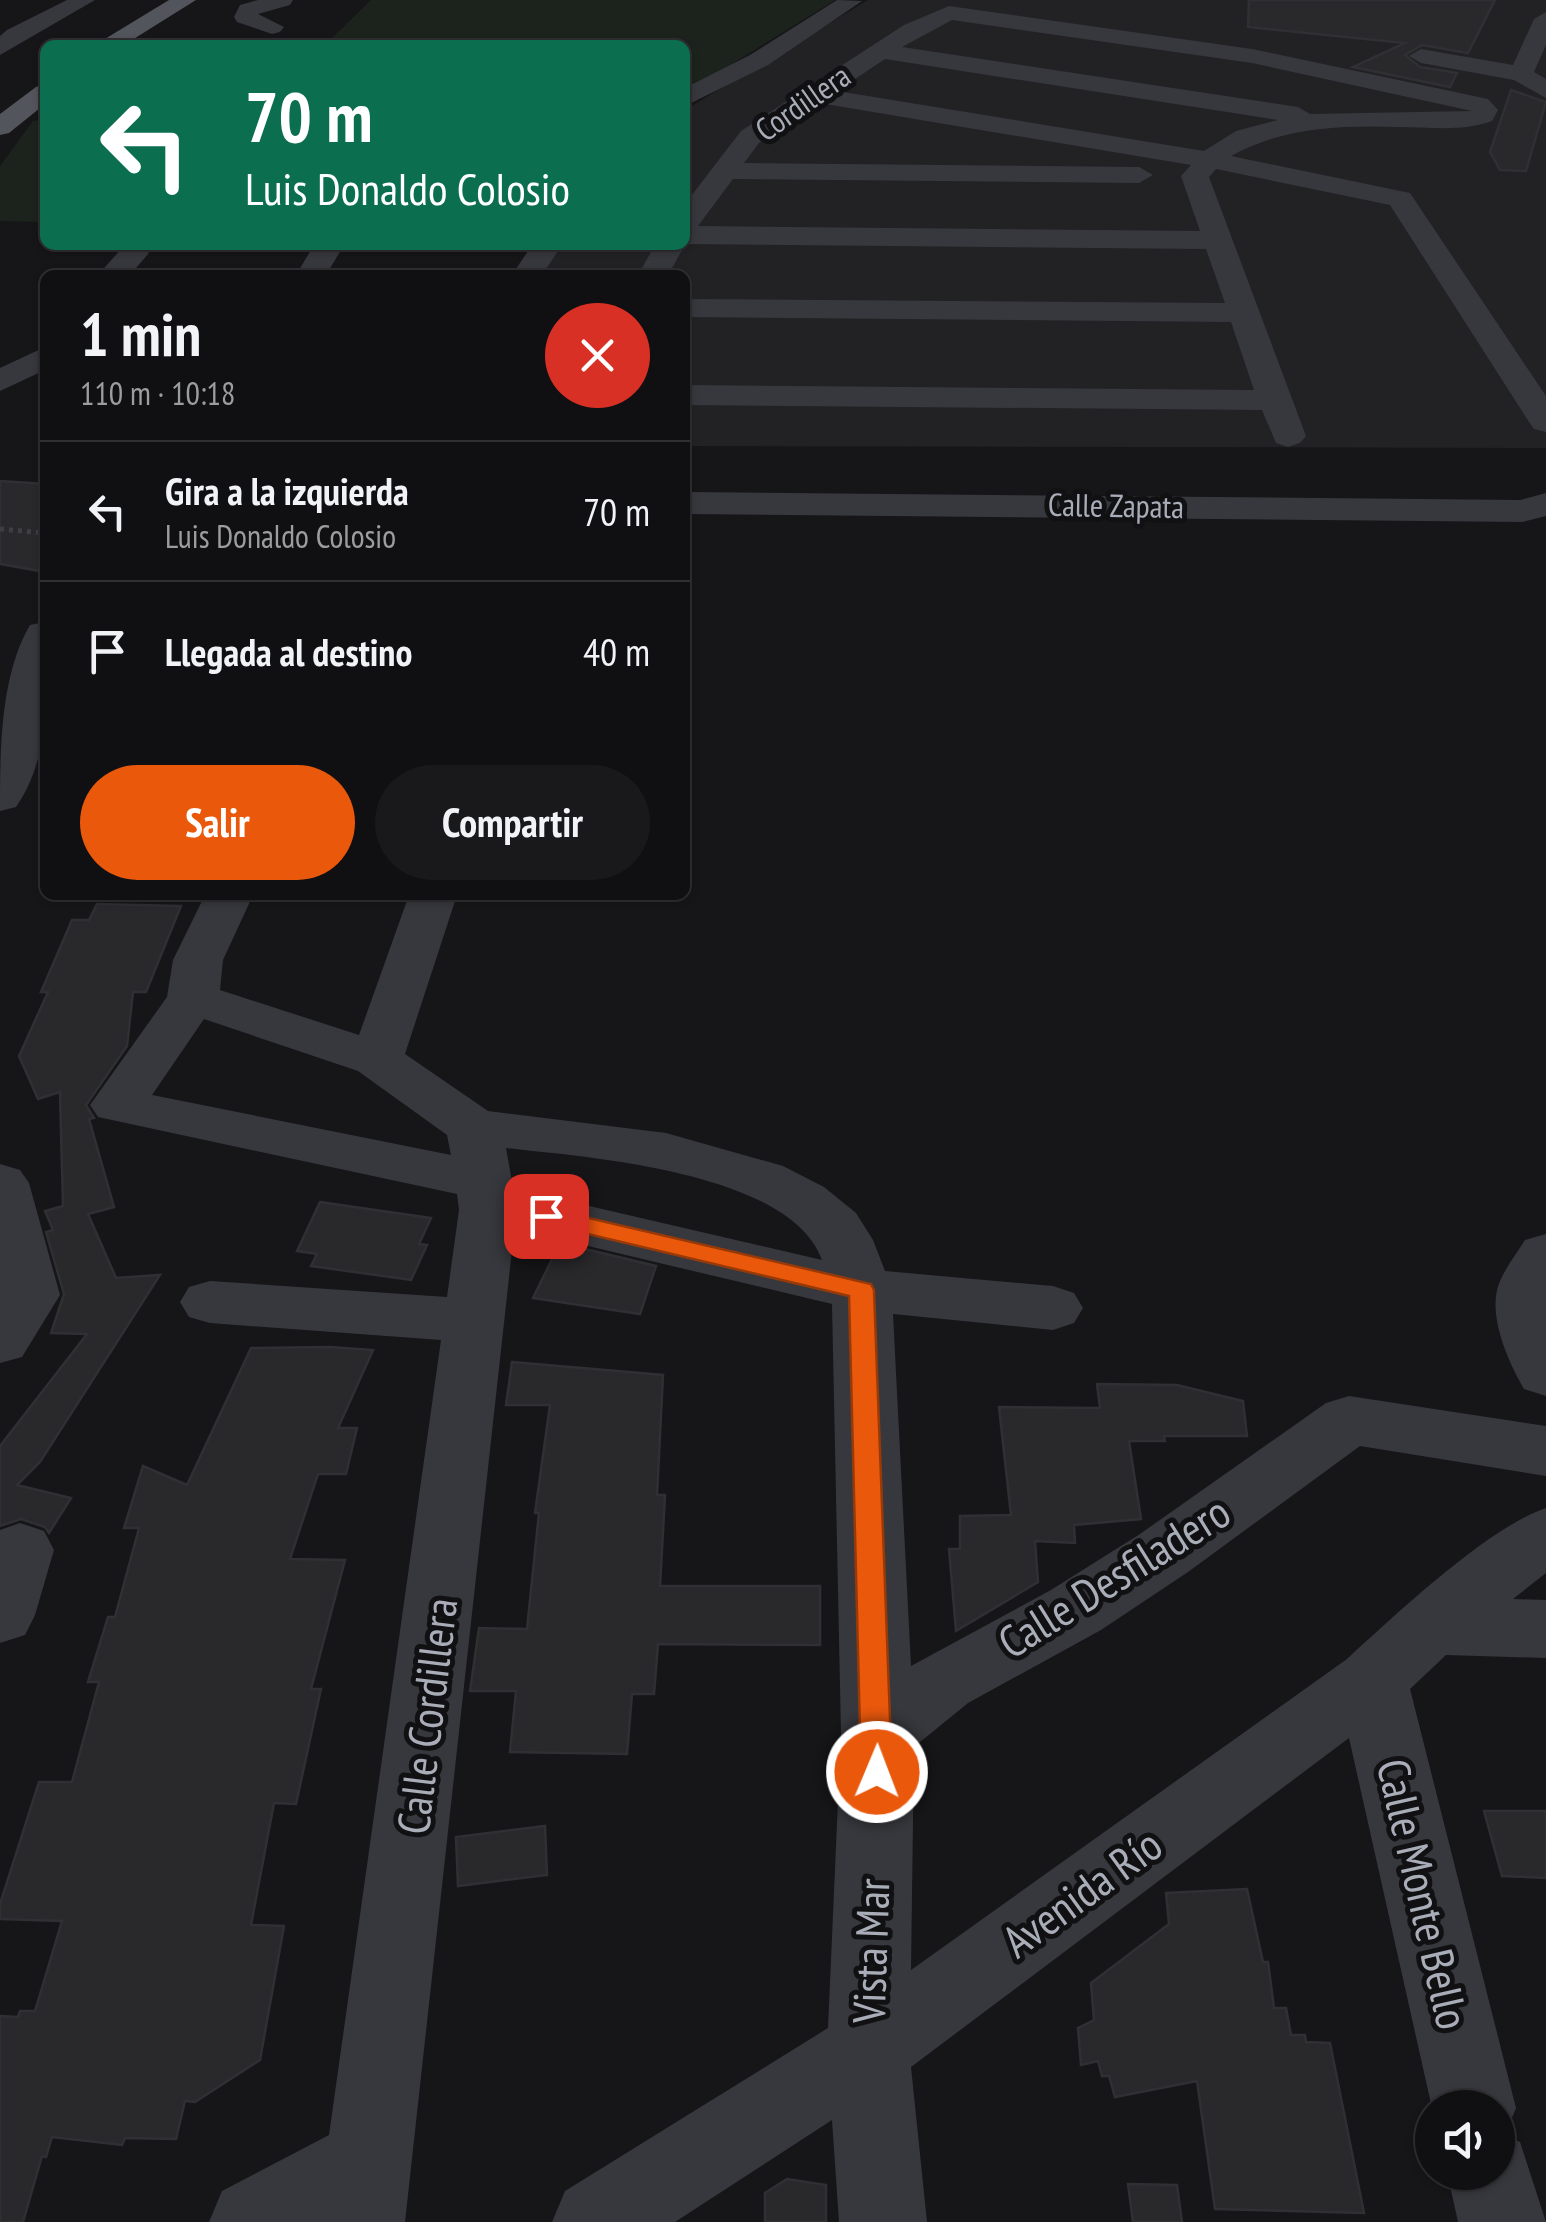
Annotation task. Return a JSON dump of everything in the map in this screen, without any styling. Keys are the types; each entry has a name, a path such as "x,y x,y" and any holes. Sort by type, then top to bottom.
{"main road":[{"path":"116,40 185,0"},
{"path":"0,126 40,96"}],"street":[{"path":"0,48 15,35 84,0"},
{"path":"272,27 245,17 248,10 282,0"},
{"path":"690,95 759,60 851,1"},
{"path":"1076,7 1090,14 1279,37"},
{"name":"Cordillera","path":"690,218 728,172 750,137 880,50 949,12 1252,56 1462,98 1485,110 1479,119 1465,122 1330,120"},
{"path":"1522,74 1546,20"},
{"path":"880,50 1330,120"},
{"path":"1402,53 1522,74 1546,90"},
{"path":"810,94 950,116 1201,167 1400,199 1546,422"},
{"path":"777,116 950,116"},
{"path":"728,172 1201,167 1238,140 1330,120"},
{"path":"1201,167 1218,240 1288,436"},
{"path":"690,235 1218,240"},
{"path":"690,308 1242,313"},
{"path":"0,381 40,360"},
{"path":"690,395 1274,400"},
{"name":"Calle Zapata","path":"690,503 1522,511 1546,504"},
{"path":"0,797 18,758 40,642"},
{"path":"227,900 198,960 193,998 118,1105 481,1173"},
{"path":"377,1059 431,900"},
{"path":"193,998 377,1059 481,1173 546,1216 862,1290 1053,1308"},
{"name":"Vista Mar","path":"481,1173 654,1148 711,1161 794,1194 837,1228 862,1290 878,1733 868,2050 883,2222"},
{"name":"Calle Cordillera","path":"366,2190 477,1321 481,1173"},
{"path":"0,1182 30,1295 0,1341"},
{"path":"1546,1254 1528,1284 1529,1328 1546,1373"},
{"path":"210,1302 477,1321"},
{"name":"Calle Desfiladero","path":"878,1733 943,1682 1076,1610 1164,1553 1349,1420 1546,1450"},
{"name":"Avenida Río","path":"596,2222 868,2050 1372,1680 1430,1626 1546,1535"},
{"path":"0,1616 20,1550"},
{"path":"1430,1626 1546,1629"},
{"name":"Calle Monte Bello","path":"1372,1680 1470,2090"},
{"path":"253,2222 366,2190"},
{"path":"1494,2190 1502,2222"}],"path":[{"path":"0,529 40,533"}],"shaded area":[{"path":"371,0 835,0 690,90 690,40 330,40"},
{"path":"868,0 1546,0 1546,448 690,446 690,270 539,270 549,250 690,250 690,107"},
{"path":"40,120 40,222 0,221 0,166 33,121"}],"building":[{"path":"1249,0 1495,0 1468,53 1422,45 1405,55 1420,67 1457,73 1450,87 1353,67 1405,43 1248,27"},
{"path":"1511,90 1546,102 1526,171 1500,170 1490,152"},
{"path":"0,481 40,484 40,571 0,564"},
{"path":"97,904 181,906 146,992 133,992 127,1046 86,1105 94,1118 89,1119 114,1207 88,1214 116,1278 160,1275 40,1462 17,1485 71,1498 49,1533 45,1527 21,1519 0,1526 0,1446 87,1334 51,1333 64,1294 46,1232 53,1230 45,1211 63,1206 60,1092 38,1099 19,1056 48,992 41,992 72,920 89,920"},
{"path":"320,1202 431,1218 419,1244 427,1245 411,1280 311,1266 317,1254 297,1251"},
{"path":"560,1243 656,1266 640,1314 533,1298"},
{"path":"251,1348 373,1350 338,1428 357,1428 346,1474 318,1474 290,1559 345,1560 311,1689 321,1689 296,1804 274,1803 251,1925 284,1926 260,2060 195,2102 185,2101 176,2139 125,2138 122,2145 52,2137 46,2157 42,2156 23,2222 0,2222 0,2016 18,2017 20,2011 35,2011 62,1921 0,1919 0,1904 39,1782 72,1782 99,1682 88,1682 108,1617 115,1617 139,1528 124,1528 143,1466 187,1485"},
{"path":"512,1362 663,1375 657,1495 665,1495 660,1586 820,1586 820,1645 658,1644 654,1694 632,1694 627,1754 510,1752 516,1691 470,1691 479,1628 527,1629 539,1513 535,1513 550,1405 506,1405"},
{"path":"1097,1384 1177,1385 1243,1401 1247,1436 1164,1436 1165,1441 1129,1441 1141,1519 1074,1525 1075,1543 1035,1541 1038,1582 956,1631 949,1549 960,1549 960,1516 1011,1515 999,1407 1100,1408"},
{"path":"1484,1811 1546,1811 1546,1878 1502,1876"},
{"path":"545,1826 547,1875 458,1886 456,1837"},
{"path":"1247,1889 1263,1962 1268,1962 1274,2008 1286,2008 1291,2035 1305,2035 1306,2042 1330,2043 1364,2213 1215,2209 1197,2081 1115,2097 1109,2076 1102,2076 1098,2061 1081,2065 1078,2028 1094,2020 1091,1983 1169,1924 1166,1893"},
{"path":"787,2179 826,2185 826,2222 765,2222 765,2193"},
{"path":"1128,2184 1177,2185 1182,2222 1133,2222"}],"route":[{"path":"546,1216 862,1290 877,1772"}]}
